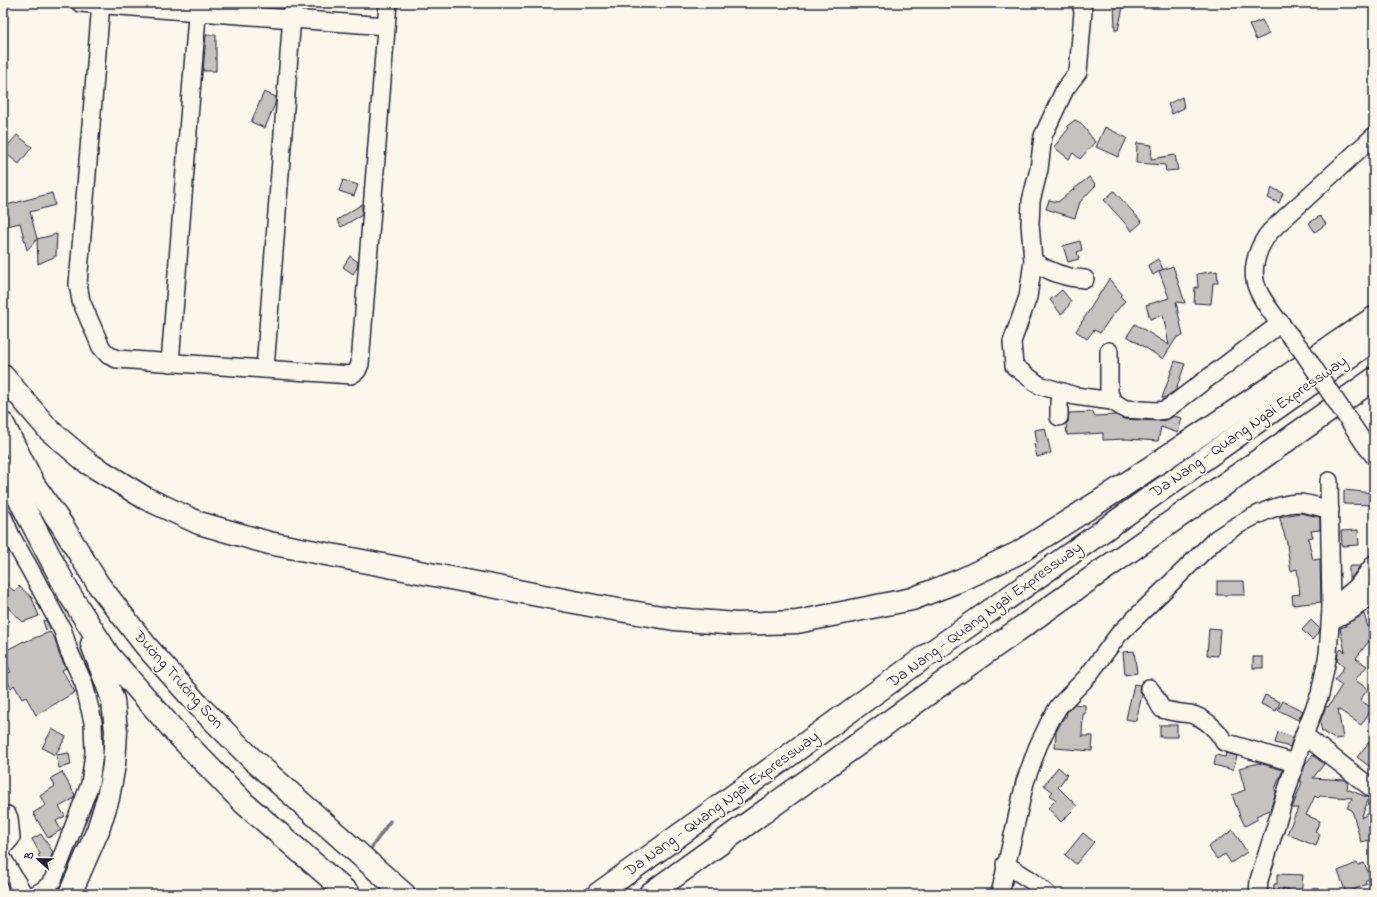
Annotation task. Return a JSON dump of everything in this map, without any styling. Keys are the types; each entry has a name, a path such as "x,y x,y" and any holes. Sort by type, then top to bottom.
{"highway":[{"path":"3,376 49,430 88,463 145,498 199,523 269,543 595,606 674,619 720,623 736,624 797,622 912,599 962,580 1018,553 1111,494 1374,318"},
{"name":"Da Nang - Quang Ngai Expressway","path":"596,894 933,651 1345,358 1374,339"},
{"name":"Da Nang - Quang Ngai Expressway","path":"650,894 947,680 1374,379"},
{"name":"Đường Trường Sơn","path":"3,424 34,485 62,524 98,584 146,646 199,706 252,759 400,889"},
{"path":"3,468 11,505 94,648 113,700 116,731 114,765 108,798 98,830 70,894"},
{"path":"11,505 109,656 177,734 245,804 350,894"}],"street":[{"path":"80,3 292,11 386,26"},
{"path":"101,4 78,284 81,301 101,347 108,355 117,359 351,375 357,371 360,364 388,3"},
{"path":"1081,3 1083,12 1078,72 1065,90 1043,136 1039,169 1031,201 1030,224 1033,261 1028,297 1012,342 1014,366 1039,385 1075,396 1112,401 1126,409 1157,411 1165,410 1281,323"},
{"path":"170,363 198,8"},
{"path":"265,369 292,11"},
{"path":"1369,450 1303,352 1267,306 1257,289 1254,271 1257,254 1266,237 1278,224 1374,136"},
{"path":"1033,261 1054,273 1073,278 1085,279"},
{"path":"1110,351 1109,392 1112,401"},
{"path":"1059,417 1059,402 1063,392"},
{"path":"1258,894 1259,880 1295,763 1320,694 1328,654 1331,615 1329,480"},
{"path":"1000,894 1005,864 1025,782 1045,730 1059,706 1086,677 1118,634 1216,539 1233,527 1246,520 1284,505 1296,503 1307,504 1330,510"},
{"path":"3,517 11,536 63,631 69,651 84,684 93,722 94,753 90,784 53,880 43,892 36,894"},
{"path":"1331,615 1357,587 1374,564"},
{"path":"1331,615 1352,610 1374,593"},
{"path":"1149,688 1154,692 1157,703 1162,709 1192,715 1208,723 1221,735 1224,742 1295,763"},
{"path":"1304,735 1374,790"},
{"path":"3,815 7,815 9,818 11,838 3,847"},
{"path":"3,859 25,894"},
{"path":"1005,864 1032,881 1047,894"}],"building":[{"path":"1114,3 1124,3 1118,30 1115,30"},
{"path":"1262,20 1269,34 1256,40 1249,25"},
{"path":"206,35 216,35 216,71 203,71"},
{"path":"264,92 276,97 275,104 265,128 251,122"},
{"path":"1182,97 1184,108 1172,114 1168,104"},
{"path":"1075,120 1081,123 1095,142 1080,159 1073,153 1069,159 1054,147 1069,128 1067,126"},
{"path":"1105,127 1127,138 1118,157 1096,147"},
{"path":"17,135 32,147 19,164 3,151"},
{"path":"1137,143 1152,145 1151,159 1175,155 1178,170 1166,171 1165,165 1136,163"},
{"path":"1089,177 1096,185 1080,202 1075,218 1046,209 1049,200 1058,202"},
{"path":"343,180 358,185 354,196 339,191"},
{"path":"1272,188 1283,193 1279,203 1268,198"},
{"path":"1114,191 1142,222 1132,231 1104,200"},
{"path":"52,193 55,205 30,212 37,239 27,250 20,223 3,227 3,206"},
{"path":"362,204 362,215 341,227 337,220"},
{"path":"1320,216 1326,224 1315,232 1309,223"},
{"path":"57,234 56,256 38,264 37,239"},
{"path":"1080,241 1082,250 1077,252 1079,259 1068,262 1063,246"},
{"path":"350,256 358,262 357,268 353,274 343,267"},
{"path":"1158,259 1163,269 1153,275 1148,265"},
{"path":"1173,266 1185,303 1176,302 1183,336 1177,337 1163,359 1127,336 1135,324 1169,345 1163,315 1150,319 1146,305 1169,298 1159,271"},
{"path":"1217,271 1218,283 1213,283 1211,304 1194,303 1195,287 1198,288 1197,274"},
{"path":"1109,279 1122,294 1120,296 1125,301 1100,333 1094,330 1087,339 1076,331"},
{"path":"1062,290 1071,301 1066,310 1061,314 1050,300"},
{"path":"1175,361 1185,364 1176,390 1162,398"},
{"path":"1093,412 1094,416 1116,415 1124,419 1158,421 1167,420 1174,416 1182,418 1178,433 1161,427 1158,441 1127,439 1103,440 1103,433 1067,435 1066,424 1068,422 1069,413"},
{"path":"1045,428 1051,453 1037,457 1034,444 1037,443 1035,430"},
{"path":"1344,490 1374,493 1374,505 1344,504"},
{"path":"1300,513 1320,517 1320,530 1311,531 1313,537 1308,538 1313,560 1320,559 1321,602 1293,605 1292,595 1300,594 1297,569 1291,571 1288,546 1279,517"},
{"path":"1358,530 1359,545 1342,546 1341,531"},
{"path":"1349,566 1360,566 1349,581"},
{"path":"3,581 14,591 19,586 32,598 39,616 23,622 3,603"},
{"path":"1217,581 1244,581 1245,595 1217,595"},
{"path":"1364,614 1369,631 1369,641 1356,658 1367,666 1355,680 1368,689 1360,700 1372,708 1361,725 1338,709 1343,738 1335,739 1325,732 1322,732 1320,722 1326,706 1328,707 1342,685 1335,680 1344,667 1337,661 1338,653 1341,649 1345,652 1340,628 1346,626 1346,624"},
{"path":"46,620 51,629 46,630 43,621"},
{"path":"1311,620 1320,629 1312,640 1302,630"},
{"path":"1209,628 1220,629 1218,656 1207,655"},
{"path":"50,632 55,639 59,654 66,668 62,670 75,692 36,715 26,697 22,699 14,685 11,688 4,675 11,672 3,656 3,652 24,641"},
{"path":"1134,651 1137,673 1125,675 1123,652"},
{"path":"1253,657 1263,657 1263,668 1253,668"},
{"path":"1134,684 1140,685 1139,690 1142,695 1136,721 1126,719"},
{"path":"1265,695 1280,702 1276,711 1261,704"},
{"path":"1283,701 1303,711 1298,720 1278,710"},
{"path":"1074,704 1085,705 1082,736 1093,736 1092,751 1055,748 1056,732 1064,717 1066,717 1067,712"},
{"path":"1160,725 1177,725 1177,737 1160,737"},
{"path":"52,729 66,737 55,755 42,748"},
{"path":"1278,732 1293,737 1290,747 1275,743"},
{"path":"1374,736 1374,770 1357,757"},
{"path":"69,753 71,765 59,768 56,755"},
{"path":"1226,753 1237,756 1233,770 1214,765 1216,755 1225,757"},
{"path":"1313,755 1324,764 1313,778 1345,780 1348,782 1347,789 1369,798 1361,818 1374,810 1374,839 1361,842 1352,810 1347,808 1352,798 1320,796 1318,798 1315,796 1306,815 1320,821 1315,832 1320,834 1316,846 1287,834 1298,808 1292,808 1302,782 1300,781 1305,764"},
{"path":"1259,763 1283,770 1275,789 1276,792 1270,810 1256,816 1258,819 1245,826 1232,795 1245,790 1239,768"},
{"path":"1058,767 1067,775 1058,787 1077,806 1061,822 1048,808 1056,800 1050,795 1053,792 1044,785"},
{"path":"62,772 75,795 73,799 59,807 65,816 56,821 61,830 48,838 33,813 46,805 40,796 55,786 51,778"},
{"path":"1233,830 1247,852 1231,863 1225,854 1217,859 1208,847"},
{"path":"1083,833 1094,842 1076,864 1065,855"},
{"path":"41,834 53,852 48,864 45,866 38,855 40,854 32,839"},
{"path":"1357,863 1358,865 1364,863 1371,878 1365,881 1367,884 1346,893 1338,871"},
{"path":"1277,874 1303,875 1301,894 1283,888 1282,894 1273,894 1274,884 1277,884"}],"waterway":[{"path":"372,847 390,821"}]}
